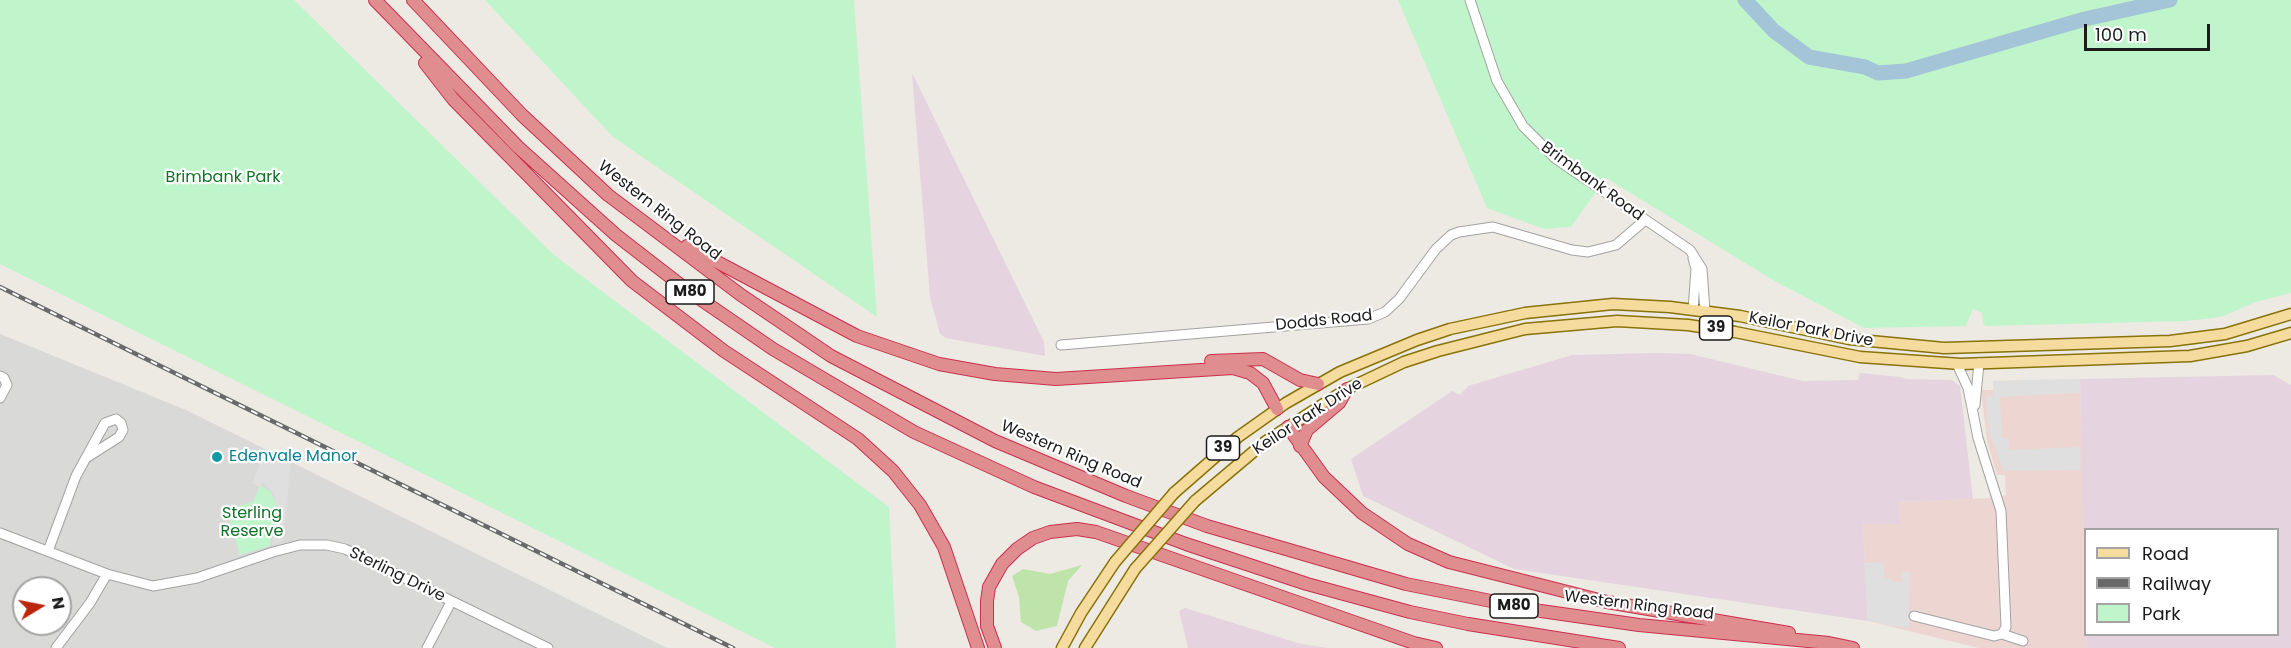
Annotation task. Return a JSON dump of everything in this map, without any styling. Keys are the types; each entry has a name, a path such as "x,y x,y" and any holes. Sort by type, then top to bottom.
{"highway":[{"name":"M80","path":"375,0 518,147 615,235 687,290 773,349 914,432 1034,487 1186,544 1307,584 1468,624 1619,648"},
{"name":"Western Ring Road","path":"413,0 522,115 608,195 787,327 831,356 995,441 1126,496 1207,526 1362,573 1494,602 1639,625 1829,643 1853,648"},
{"path":"398,26 453,99 632,281 724,351 858,439 893,471 920,505 944,547 978,648"},
{"path":"642,220 807,311 857,336 895,351 950,367 1020,377 1078,379 1222,368 1243,370 1263,383 1277,409"},
{"path":"1130,376 1205,362 1254,358 1271,361 1300,380 1318,384"},
{"path":"1300,446 1307,430 1339,403 1347,389"},
{"path":"1288,427 1324,477 1362,513 1408,544 1463,567 1607,602 1755,626 1829,643"},
{"path":"995,648 987,626 987,601 989,587 998,569 1017,549 1033,538 1050,532 1077,529 1096,532 1414,643 1436,648"}],"main road":[{"name":"Keilor Park Drive","path":"1062,648 1081,613 1115,562 1174,493 1216,454 1277,409 1318,384 1417,340 1490,320 1557,308 1612,304 1693,309 1848,339 1922,346 1976,347 2170,341 2290,326"},
{"path":"1693,309 1696,318 1704,326"},
{"path":"1704,326 1705,311"},
{"name":"Keilor Park Drive","path":"1085,648 1135,569 1195,501 1239,462 1347,389 1426,354 1525,329 1617,321 1704,326 1860,357 1979,363 2190,356 2247,346 2290,326"},
{"path":"1976,347 1972,354 1979,363"},
{"path":"1277,409 1288,427"}],"street":[{"name":"Brimbank Road","path":"1470,0 1497,81 1523,126 1556,159 1644,221 1690,250"},
{"name":"Dodds Road","path":"1061,345 1368,319 1385,312 1399,299 1436,249 1451,235 1459,232 1493,227 1572,250 1588,252 1616,244 1644,221"},
{"path":"1690,250 1696,269 1693,309"},
{"path":"1690,250 1702,269 1705,311"},
{"path":"1957,363 1968,388 1978,438 1996,492 2003,526 2007,620 2002,634"},
{"path":"1974,413 1979,363"},
{"path":"0,376 4,378 7,385 0,398"},
{"path":"48,551 76,476 86,458"},
{"name":"Sterling Drive","path":"0,533 107,574 143,584 164,585 197,578 291,547 327,545 360,556 548,648"},
{"path":"56,648 90,603 107,574"},
{"path":"427,648 451,602"},
{"path":"1914,616 1989,636 2002,634 2023,641"}],"shaded area":[{"path":"912,73 1044,342 1045,356 946,338 940,334 930,297"},
{"path":"0,334 186,410 667,648 0,648"},
{"path":"1690,354 1803,381 1858,380 1860,373 1906,379 1952,380 1960,386 1973,499 1899,502 1900,524 1863,524 1868,621 1514,569 1363,496 1351,459 1452,391 1460,395 1468,386 1572,355"},
{"path":"2273,375 2291,385 2291,648 2087,648 2087,636 2279,636 2279,528 2084,528 2084,546 2080,379"},
{"path":"2080,379 2084,636 2087,636 2087,648 1979,648 1868,621 1863,524 1900,524 1899,502 1991,498 2006,495 2005,475 1997,475 1987,440 1981,390 1993,390 1993,381"},
{"path":"2080,379 2080,393 2000,397 2002,438 2009,438 2009,450 2080,447 2081,470 2004,471 1988,429 1992,425 1988,424 1986,397 1993,396 1993,381"},
{"path":"266,449 291,463 283,541 272,544 277,514 274,495 263,482 260,487 252,483"},
{"path":"1864,563 1883,563 1885,577 1896,582 1902,582 1902,572 1910,572 1909,629 1868,621"},
{"path":"1185,608 1301,644 1328,648 1188,648 1179,611"}],"green space":[{"name":"Brimbank Park","path":"0,0 294,0 554,255 889,507 896,648 775,648 0,264"},
{"path":"485,0 854,0 877,317 613,137"},
{"path":"1398,0 2291,0 2291,293 2256,302 2221,317 2187,321 1986,326 1983,323 1982,313 1973,309 1966,326 1864,328 1773,280 1606,178 1571,227 1544,229 1487,208"},
{"name":"Sterling Reserve","path":"260,485 271,492 276,504 270,546 240,555 227,510 254,501"},
{"path":"1082,565 1068,581 1057,626 1036,631 1021,622 1019,597 1012,576 1023,569 1050,574"}],"waterway":[{"path":"1745,0 1774,31 1809,57 1865,67 1878,73 1906,71 2085,19 2170,0"}],"railway":[{"path":"0,287 733,648"}],"place":[{"name":"Edenvale Manor","path":"217,457"}]}
